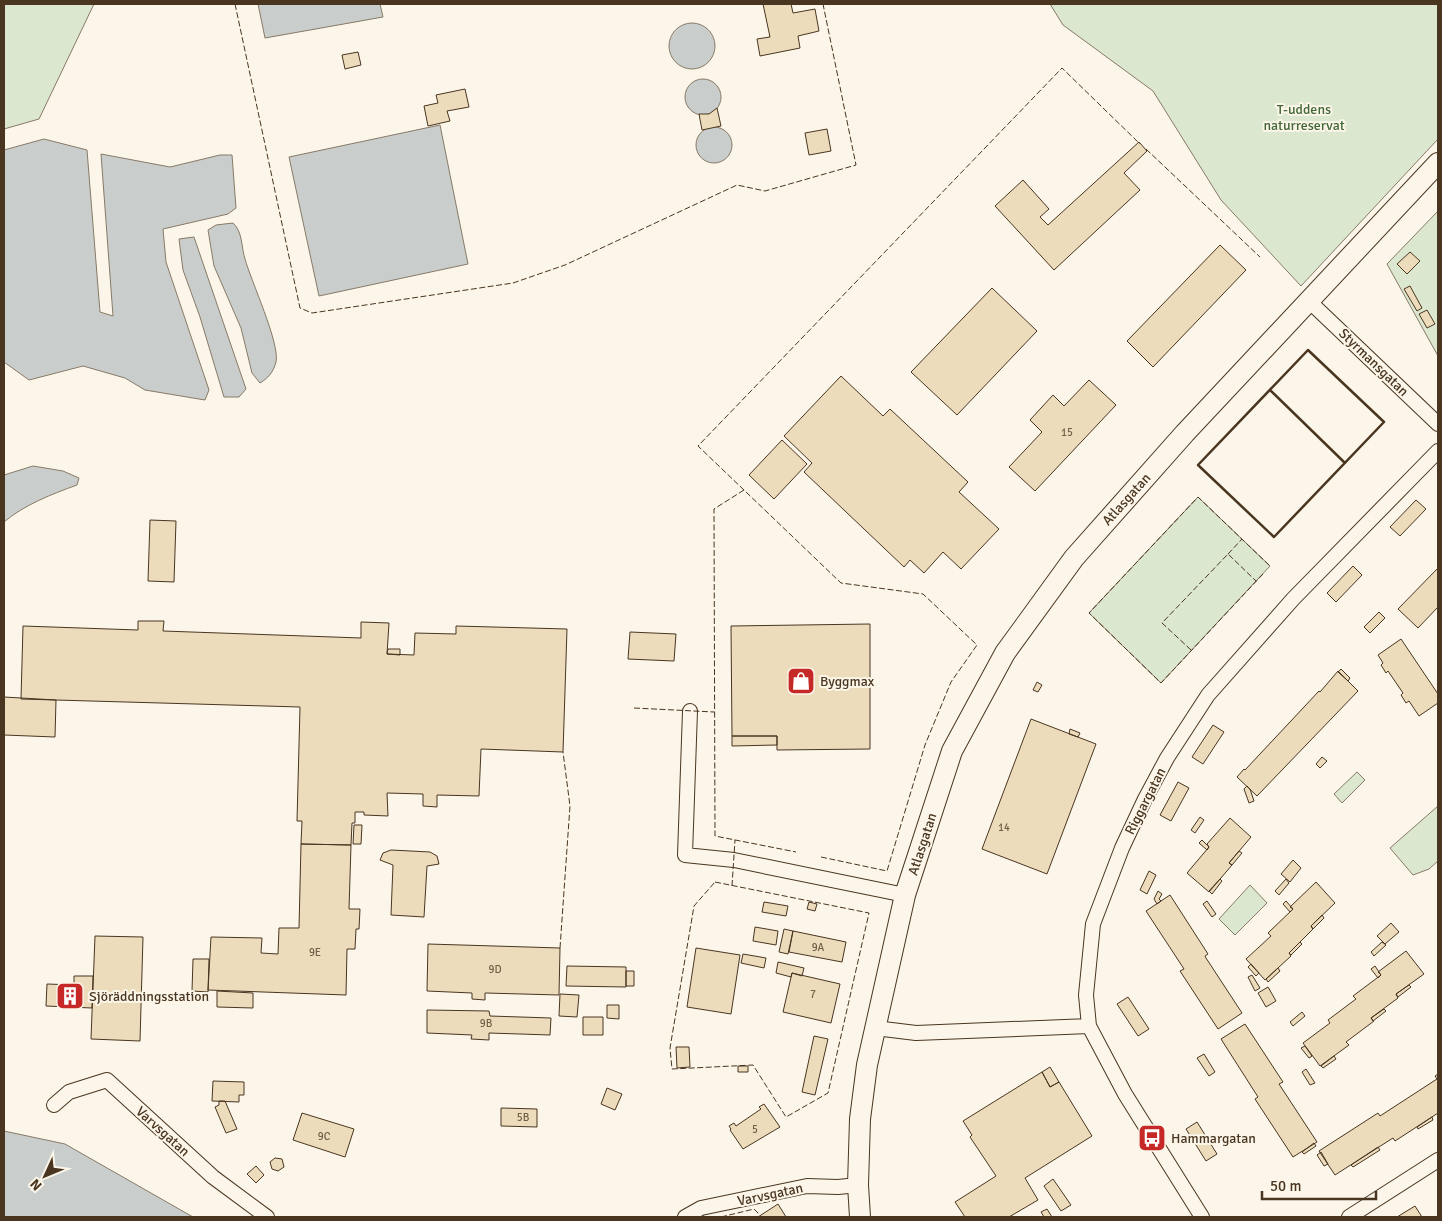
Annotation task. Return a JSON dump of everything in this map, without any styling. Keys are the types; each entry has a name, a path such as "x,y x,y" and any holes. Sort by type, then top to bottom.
{"street":[{"name":"Atlasgatan","path":"860,1217 858,1185 860,1120 875,1028 905,895 952,751 1005,653 1074,558 1185,433 1438,163"},
{"name":"Styrmansgatan","path":"1310,301 1438,424"},
{"name":"Riggargatan","path":"1202,1217 1125,1094 1089,1026 1086,995 1093,924 1122,848 1145,799 1167,758 1208,695 1293,599 1438,450"},
{"path":"690,711 685,855 734,860 905,895"},
{"path":"875,1028 916,1033 1089,1026"},
{"name":"Varvsgatan","path":"54,1105 69,1092 107,1080 213,1177 267,1217"},
{"path":"1349,1217 1438,1160"},
{"name":"Varvsgatan","path":"685,1217 701,1208 807,1186 838,1187 858,1185"}],"green space":[{"path":"4,4 94,4 39,119 4,129"},
{"name":"T-uddens naturreservat","path":"1050,4 1438,4 1438,139 1301,286 1221,200 1153,91 1063,25"},
{"path":"1438,211 1438,356 1387,264"},
{"path":"1198,497 1270,566 1161,683 1089,613"},
{"path":"1357,772 1365,780 1342,803 1334,794"},
{"path":"1438,806 1438,861 1429,869 1413,875 1390,848"},
{"path":"1250,885 1267,903 1235,935 1219,919"}],"shaded area":[{"path":"258,4 380,4 383,17 265,38"},
{"path":"697,23 709,29 714,37 714,55 709,63 701,68 687,69 675,63 670,55 669,41 675,29 683,24"},
{"path":"703,79 710,80 716,84 720,90 720,104 716,110 710,114 703,115 696,114 690,110 686,104 685,97 686,90 690,84 696,80"},
{"path":"440,125 468,264 319,296 289,157"},
{"path":"714,127 726,133 732,145 726,157 714,163 702,157 696,145 702,133"},
{"path":"44,139 87,150 100,312 113,316 101,154 170,167 220,155 232,155 236,208 228,214 163,229 166,262 209,390 205,400 145,390 125,378 83,366 29,380 4,362 4,150"},
{"path":"233,223 239,231 245,259 274,341 276,362 268,377 260,383 252,373 241,328 214,266 208,230 216,225"},
{"path":"194,237 246,389 239,397 224,397 200,317 183,270 179,239"},
{"path":"33,466 63,471 79,478 77,485 29,505 4,522 4,475"},
{"path":"4,1131 65,1144 193,1217 4,1217"}],"building":[{"path":"763,4 791,4 793,13 815,9 819,31 798,36 800,48 760,56 757,39 770,37"},
{"path":"358,52 361,65 345,69 342,55"},
{"path":"465,89 469,107 447,111 450,121 428,126 424,106 438,103 436,95"},
{"path":"717,108 721,126 702,130 699,114 709,114"},
{"path":"827,129 831,151 809,155 805,133"},
{"path":"1139,142 1147,151 1124,173 1140,190 1054,270 995,206 1023,180 1049,209 1040,217 1048,225"},
{"path":"1220,245 1246,270 1153,367 1127,341"},
{"path":"1410,252 1420,261 1407,274 1397,264"},
{"path":"1410,286 1422,308 1417,311 1404,289"},
{"path":"992,288 1037,331 957,415 911,372"},
{"path":"1427,310 1435,324 1427,328 1419,314"},
{"path":"841,376 883,416 890,409 968,482 959,492 999,529 961,569 943,552 924,573 910,560 904,567 804,472 812,463 784,436"},
{"path":"1089,380 1116,405 1035,491 1009,467 1042,432 1030,420 1053,395 1064,406"},
{"path":"782,440 807,464 774,499 749,475"},
{"path":"1416,500 1426,509 1400,536 1390,527"},
{"path":"150,520 176,521 174,582 148,581"},
{"path":"1353,566 1362,575 1336,602 1327,593"},
{"path":"1438,568 1438,607 1418,628 1398,609"},
{"path":"1379,612 1385,618 1370,633 1364,627"},
{"path":"138,621 164,621 163,631 361,638 361,622 389,623 387,654 414,655 415,633 456,634 456,626 567,629 563,752 481,749 479,796 437,795 437,807 423,806 423,794 387,793 388,816 364,815 364,812 355,812 355,823 352,823 351,845 301,844 302,821 297,821 300,707 21,699 23,626 138,630"},
{"name":"Byggmax","path":"870,624 870,749 777,750 777,736 732,736 731,626"},
{"path":"630,632 676,634 674,661 628,659"},
{"path":"1401,639 1438,694 1438,703 1419,716 1409,701 1406,703 1401,695 1403,693 1388,671 1386,673 1381,665 1383,663 1378,655"},
{"path":"388,649 400,649 400,655 387,654"},
{"path":"1341,669 1350,678 1348,681 1338,672"},
{"path":"1338,671 1358,691 1257,796 1237,777"},
{"path":"1037,682 1042,685 1038,692 1033,690"},
{"path":"4,697 56,700 55,737 4,735"},
{"path":"1031,719 1096,744 1047,874 982,849"},
{"path":"1213,725 1224,732 1203,764 1192,757"},
{"path":"1070,729 1080,733 1078,737 1069,734"},
{"path":"732,736 777,736 777,745 732,746"},
{"path":"1322,757 1327,761 1320,768 1316,764"},
{"path":"1178,782 1189,788 1171,821 1160,815"},
{"path":"1247,786 1254,801 1249,803 1244,789"},
{"path":"1200,817 1204,820 1195,833 1191,830"},
{"path":"1230,818 1251,837 1229,863 1232,865 1209,892 1187,873 1209,847 1207,844"},
{"path":"354,825 362,825 361,844 353,844"},
{"path":"1202,840 1209,847 1207,850 1199,843"},
{"path":"301,844 351,845 349,909 360,909 355,949 347,949 346,995 208,990 211,937 262,938 261,953 278,954 279,928 299,928"},
{"path":"391,850 430,852 437,856 439,864 427,866 424,917 391,915 393,865 380,860 383,853"},
{"path":"1239,851 1242,853 1232,865 1229,863"},
{"path":"1293,860 1301,868 1290,882 1281,874"},
{"path":"1149,871 1156,875 1147,894 1140,890"},
{"path":"1220,879 1222,881 1212,894 1209,891"},
{"path":"1286,879 1289,883 1279,895 1275,891"},
{"path":"1316,882 1335,903 1311,926 1313,929 1289,953 1291,956 1265,980 1246,959 1271,936 1268,933 1293,909 1290,907"},
{"path":"1158,891 1162,894 1159,899 1161,901 1157,904 1154,899"},
{"path":"1170,895 1208,954 1205,956 1206,958 1242,1013 1218,1029 1180,971 1184,969 1146,911"},
{"path":"1207,901 1216,914 1212,917 1203,904"},
{"path":"1286,901 1293,909 1290,912 1283,904"},
{"path":"764,902 788,906 786,916 762,912"},
{"path":"809,902 817,904 815,911 807,909"},
{"path":"1322,915 1324,918 1313,929 1311,926"},
{"path":"1391,923 1399,932 1385,944 1377,936"},
{"path":"755,927 778,931 776,945 753,941"},
{"path":"784,929 793,931 788,954 779,952"},
{"path":"793,931 846,942 842,962 789,952"},
{"path":"95,936 143,937 140,1041 91,1039"},
{"path":"1300,942 1302,944 1291,955 1289,953"},
{"path":"1382,942 1386,945 1374,956 1371,952"},
{"path":"428,944 560,948 559,995 485,993 485,1000 472,999 472,993 427,991"},
{"path":"696,948 740,955 731,1014 687,1007"},
{"path":"1406,951 1424,974 1396,994 1398,998 1371,1018 1374,1021 1346,1042 1349,1045 1320,1066 1303,1043 1330,1023 1328,1020 1356,999 1353,996 1381,975 1378,972"},
{"path":"743,954 766,958 764,968 741,963"},
{"path":"193,959 209,959 208,992 192,991"},
{"path":"778,962 804,968 802,976 792,973 791,977 776,973"},
{"path":"1251,964 1259,973 1256,976 1248,967"},
{"path":"567,966 626,967 626,987 566,986"},
{"path":"1375,966 1381,975 1378,978 1371,969"},
{"path":"1278,968 1280,971 1268,982 1266,979"},
{"path":"626,971 634,971 634,986 626,986"},
{"path":"792,973 840,984 831,1023 783,1012"},
{"path":"1252,975 1260,988 1255,991 1248,977"},
{"name":"Sjöräddningsstation","path":"74,976 93,976 92,1008 46,1006 47,984 74,985"},
{"path":"1409,985 1411,987 1398,997 1396,994"},
{"path":"1268,987 1276,1001 1266,1007 1258,993"},
{"path":"217,991 253,993 253,1008 217,1007"},
{"path":"560,994 579,995 577,1017 559,1016"},
{"path":"1128,997 1149,1029 1138,1036 1117,1004"},
{"path":"607,1005 619,1005 619,1019 607,1018"},
{"path":"1384,1009 1386,1011 1373,1021 1371,1018"},
{"path":"427,1010 489,1011 490,1016 551,1018 550,1035 489,1033 489,1040 471,1039 472,1035 427,1033"},
{"path":"1302,1012 1305,1016 1293,1026 1290,1022"},
{"path":"583,1017 603,1017 603,1035 583,1035"},
{"path":"1245,1024 1283,1082 1279,1084 1317,1142 1293,1157 1255,1099 1258,1097 1221,1039"},
{"path":"814,1036 828,1039 815,1095 802,1092"},
{"path":"1305,1046 1312,1056 1309,1058 1301,1048"},
{"path":"676,1047 689,1047 690,1067 677,1068"},
{"path":"1204,1054 1215,1072 1209,1076 1197,1058"},
{"path":"1334,1056 1336,1059 1323,1068 1321,1066"},
{"path":"738,1066 748,1066 748,1072 738,1072"},
{"path":"1050,1067 1059,1082 1050,1087 1042,1072"},
{"path":"1306,1069 1315,1083 1310,1085 1302,1072"},
{"path":"1042,1072 1050,1087 1059,1082 1092,1136 1025,1178 1038,1200 1009,1217 965,1217 955,1202 996,1176 970,1137 972,1135 963,1121"},
{"path":"1438,1074 1438,1113 1395,1141 1393,1138 1335,1175 1319,1151 1378,1113 1380,1116 1437,1079 1435,1076"},
{"path":"213,1081 244,1082 244,1095 239,1095 239,1102 212,1101"},
{"path":"607,1088 622,1094 615,1110 601,1104"},
{"path":"219,1101 225,1101 237,1129 226,1133 215,1107 219,1105"},
{"path":"764,1104 780,1127 743,1149 729,1126 734,1123 736,1126 761,1109 759,1107"},
{"path":"501,1108 537,1109 537,1127 501,1126"},
{"path":"302,1113 354,1129 345,1157 293,1140"},
{"path":"1432,1117 1433,1120 1418,1129 1417,1127"},
{"path":"1197,1122 1217,1154 1206,1161 1186,1129"},
{"path":"1314,1143 1316,1146 1304,1154 1302,1152"},
{"path":"1378,1147 1380,1150 1353,1167 1351,1165"},
{"path":"1321,1152 1328,1164 1324,1166 1317,1155"},
{"path":"275,1158 282,1159 284,1167 278,1171 272,1169 270,1162"},
{"path":"256,1166 264,1175 256,1183 247,1174"},
{"path":"1053,1179 1071,1205 1061,1211 1044,1186"},
{"path":"778,1204 786,1217 758,1217"},
{"path":"1415,1206 1422,1217 1397,1217"},
{"path":"1047,1209 1052,1217 1044,1217 1041,1212"}],"fence":[{"path":"235,4 300,308 312,313 513,283 565,265 737,185 765,191 856,165 823,4"},
{"path":"821,857 887,871 925,745 951,682 977,645 923,594 841,583 698,446 1062,68 1140,144"},
{"path":"1146,149 1260,257"},
{"path":"744,490 714,509 715,836 796,852"},
{"path":"1263,574 1161,683 1089,613 1198,497 1270,566"},
{"path":"1228,554 1242,539"},
{"path":"1191,650 1162,623 1228,554 1256,581"},
{"path":"634,708 714,712"},
{"path":"560,948 570,806 563,752"},
{"path":"732,886 735,840"},
{"path":"715,882 869,913 828,1093 786,1117 753,1065 672,1069 670,1048 694,906 715,882"},
{"path":"721,1217 754,1209 759,1214"}],"wall":[{"path":"1308,350 1384,422 1274,537 1198,465 1308,350"},
{"path":"1270,390 1345,463"}],"place":[{"name":"Byggmax","path":"801,681"},
{"name":"Sjöräddningsstation","path":"70,996"},
{"name":"Hammargatan","path":"1152,1138"}]}
